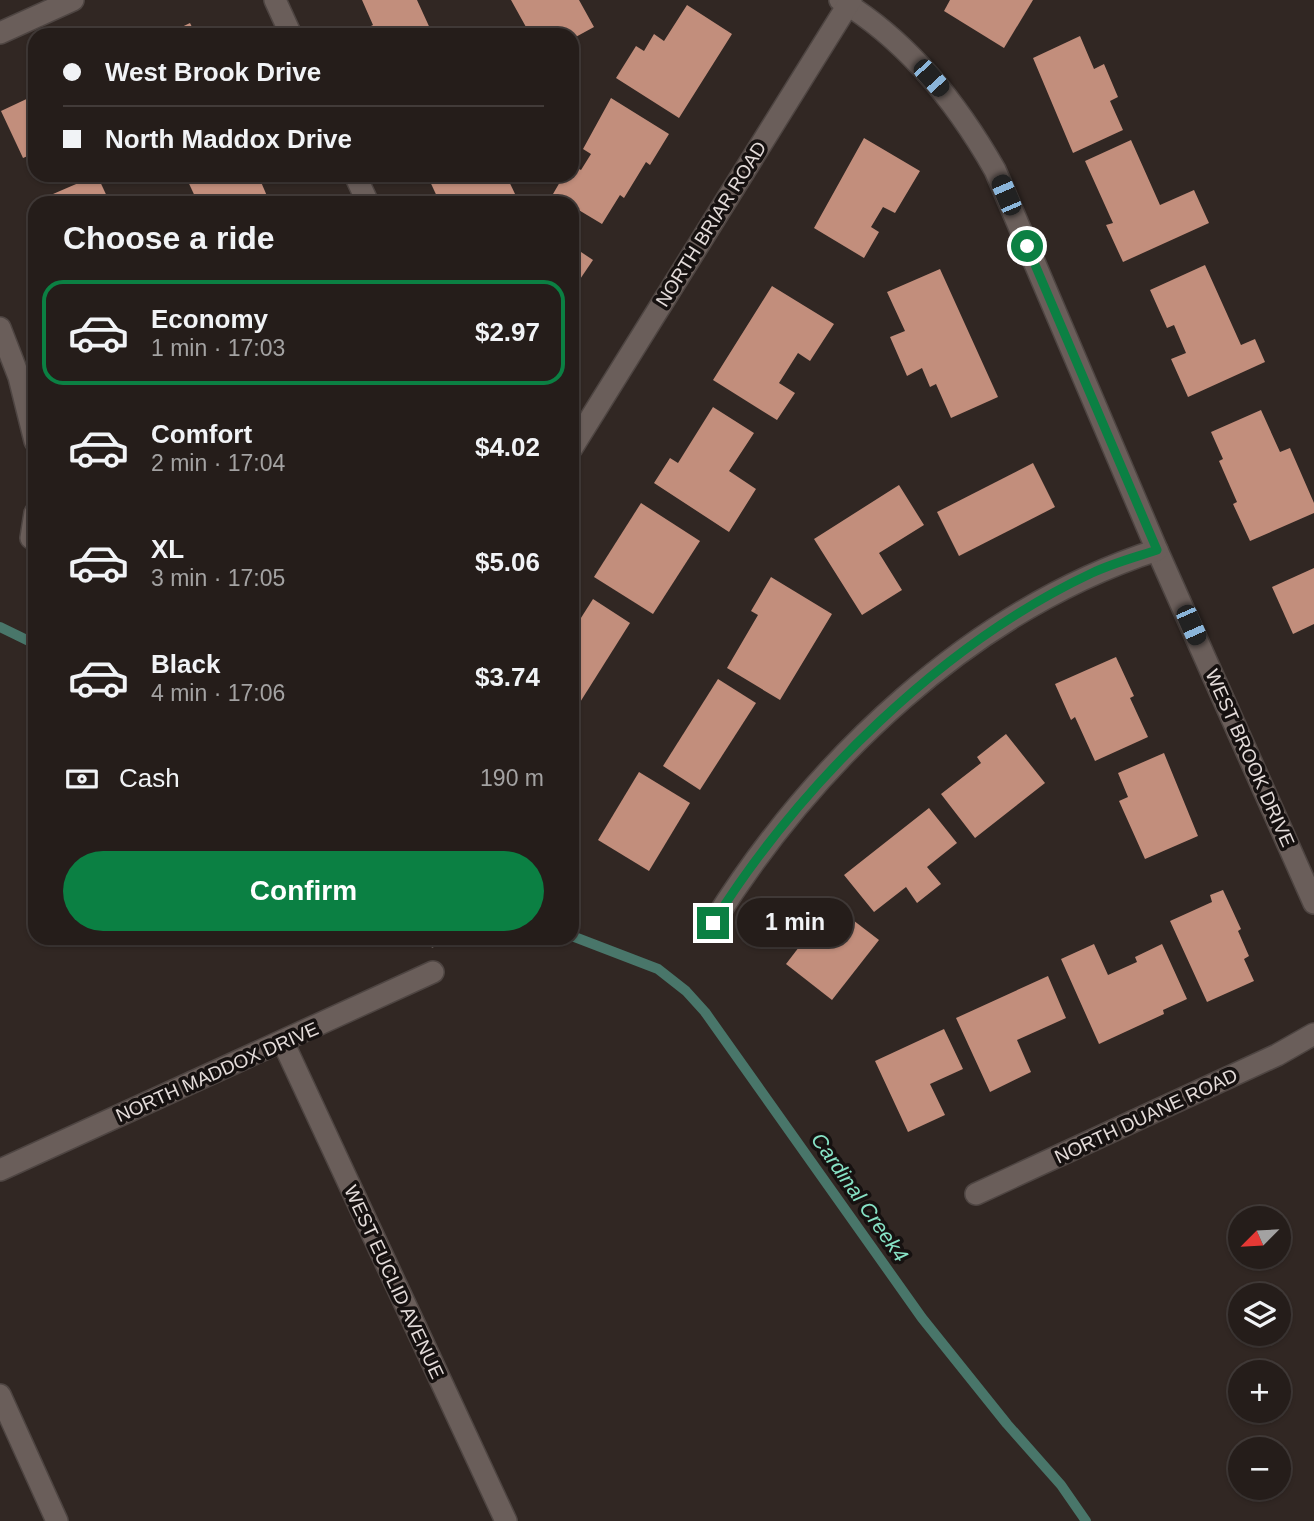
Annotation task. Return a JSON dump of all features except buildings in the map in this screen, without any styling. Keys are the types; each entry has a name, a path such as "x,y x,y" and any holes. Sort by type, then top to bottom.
{"street":[{"path":"0,33 74,0"},
{"path":"275,0 288,28"},
{"name":"NORTH BRIAR ROAD","path":"579,430 846,2"},
{"name":"WEST BROOK DRIVE","path":"846,2 919,64 972,129 995,170 1157,550 1314,903"},
{"path":"0,328 19,377 28,412"},
{"path":"713,923 773,836 855,744 905,699 948,664 1049,596 1093,573 1157,550"},
{"name":"NORTH MADDOX DRIVE","path":"0,1170 433,972"},
{"name":"NORTH DUANE ROAD","path":"975,1194 1277,1055 1314,1034"},
{"name":"WEST EUCLID AVENUE","path":"283,1042 506,1521"},
{"path":"0,1395 57,1521"}],"waterway":[{"name":"Cardinal Creek4","path":"0,627 28,641"},
{"name":"Cardinal Creek4","path":"579,939 658,969 686,991 705,1012 922,1318 1007,1424 1061,1485 1086,1521"}],"route":[{"path":"713,923 773,836 855,744 905,699 984,638 1049,596 1093,573 1157,550 1027,246"}]}
